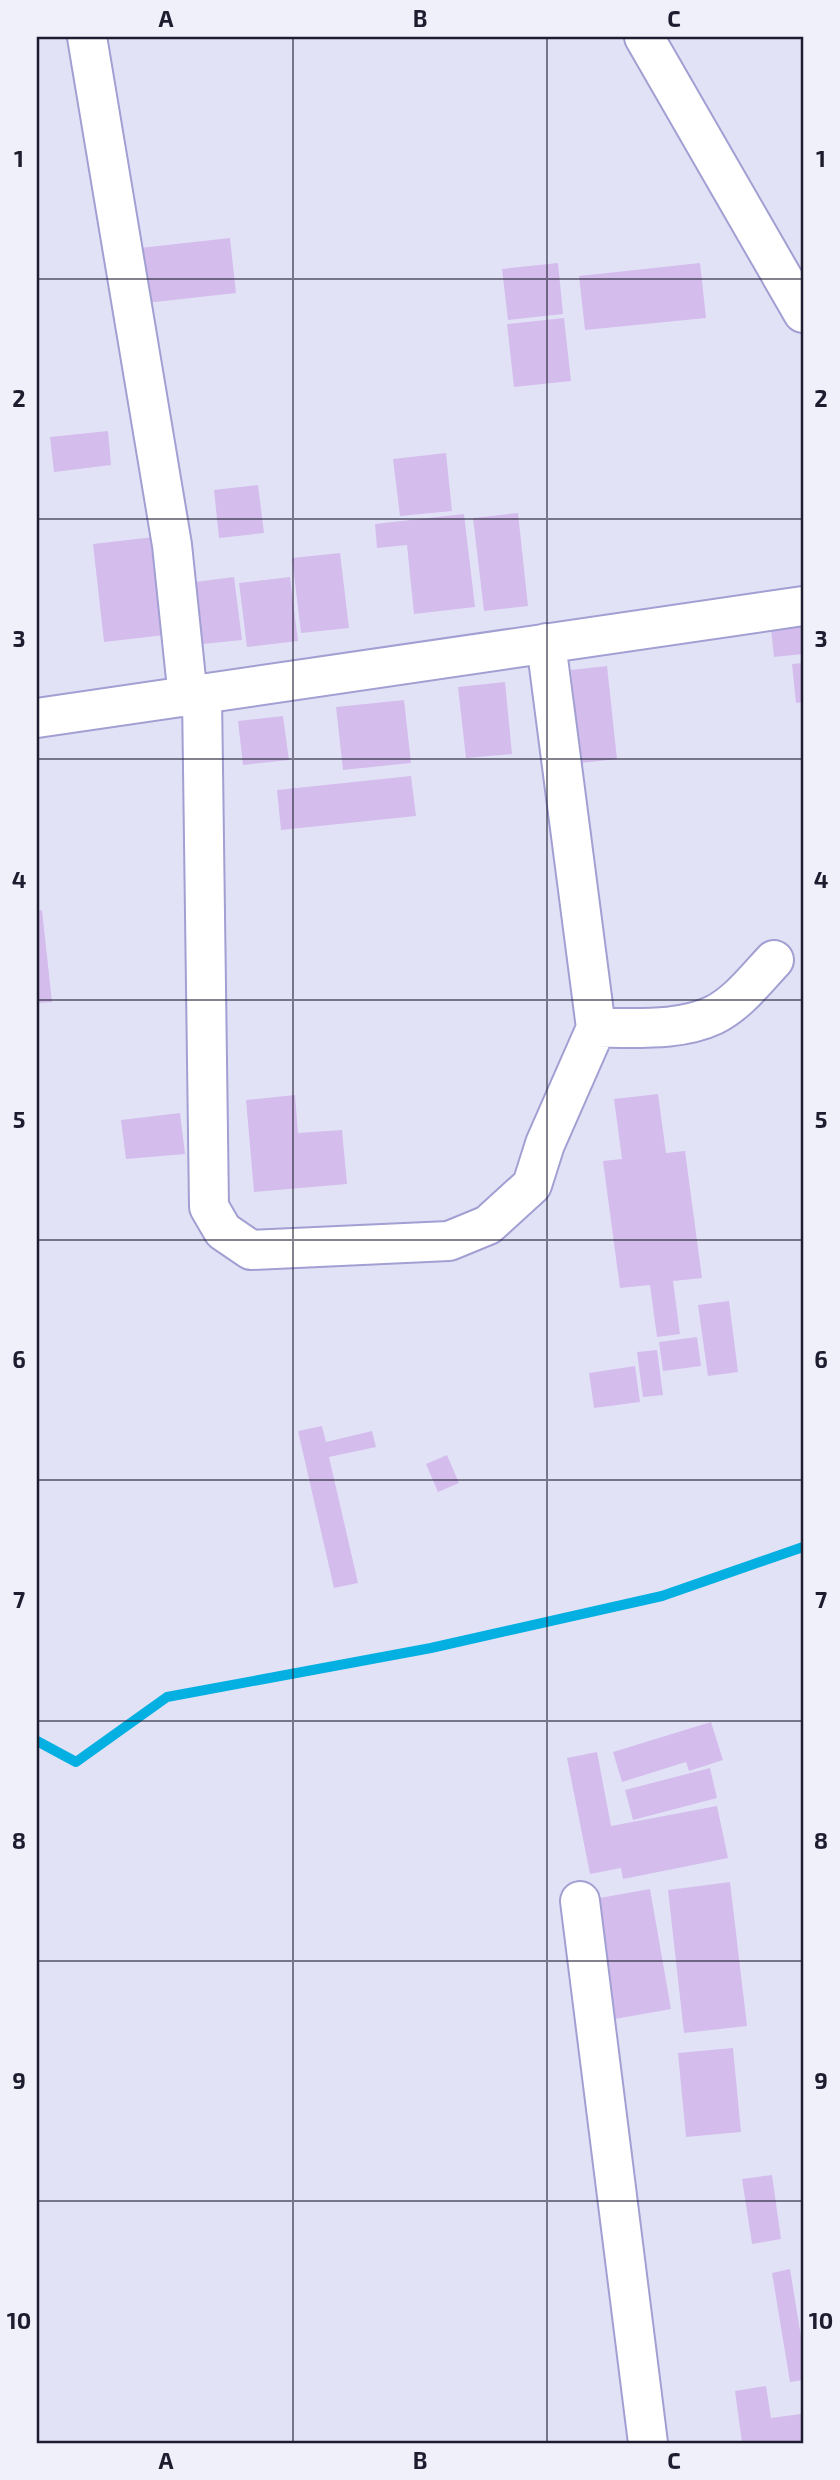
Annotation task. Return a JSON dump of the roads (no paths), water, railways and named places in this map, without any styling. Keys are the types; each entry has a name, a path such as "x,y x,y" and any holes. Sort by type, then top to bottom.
{"street":[{"path":"86,37 195,696 209,1208 223,1231 251,1250 449,1241 488,1225 532,1185 545,1144 596,1028 546,643"},
{"path":"644,37 803,313"},
{"path":"37,718 803,606"},
{"path":"596,1028 681,1026 714,1015 739,997 774,960"},
{"path":"580,1901 648,2443"}],"waterway":[{"path":"37,1741 76,1762 167,1697 431,1648 662,1596 803,1547"}]}
